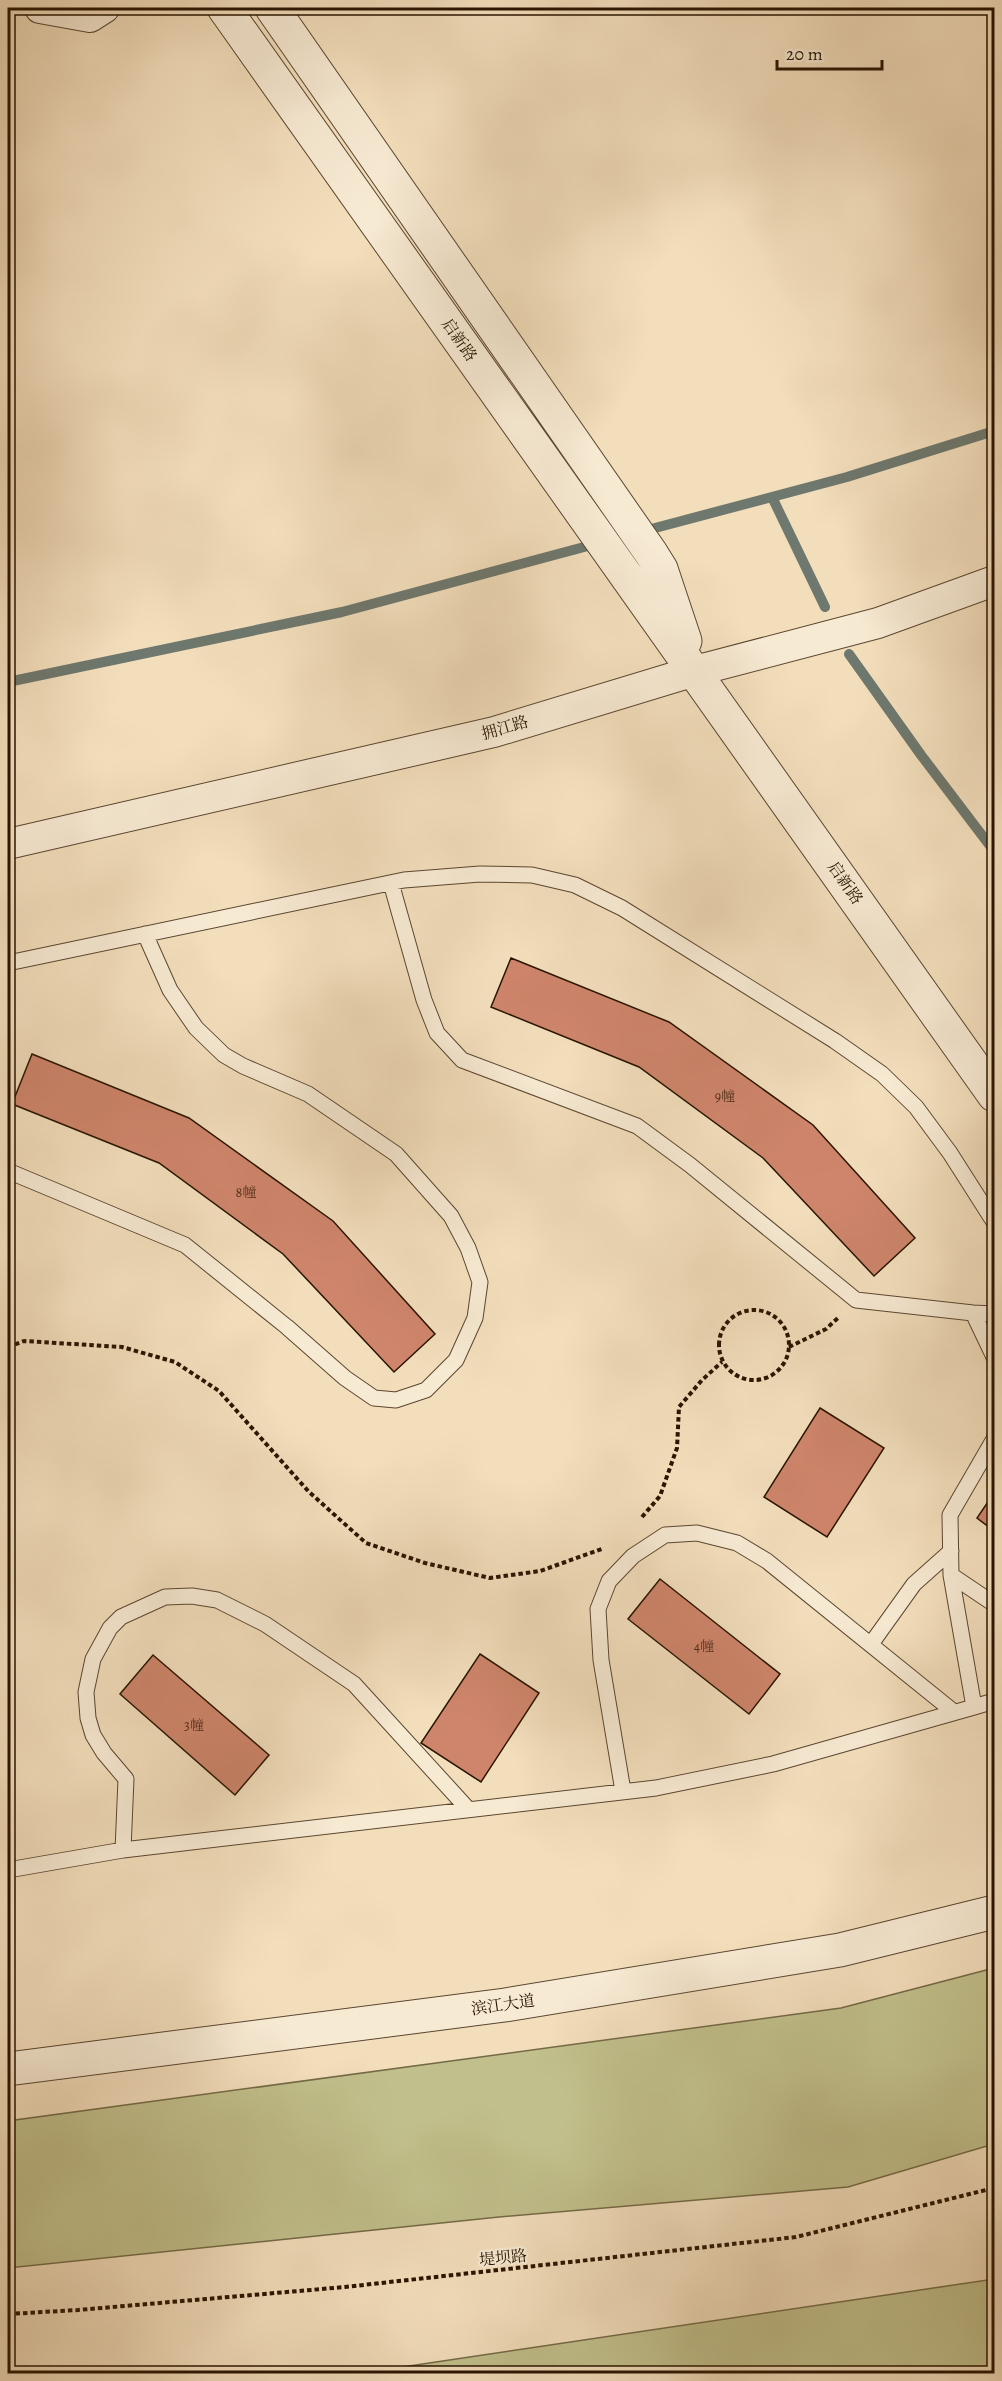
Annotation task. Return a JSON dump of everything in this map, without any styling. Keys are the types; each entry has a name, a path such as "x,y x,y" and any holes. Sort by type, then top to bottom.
{"street":[{"path":"40,8 90,17 104,8"},
{"name":"启新路","path":"224,8 994,1095"},
{"name":"启新路","path":"272,8 651,553 661,569 695,671"},
{"name":"拥江路","path":"8,844 495,732 695,671 878,623 994,581"},
{"name":"滨江大道","path":"8,2069 505,2005 840,1950 994,1912"}],"lane":[{"path":"8,963 391,883 480,874 532,875 575,885 622,908 835,1041 882,1074 916,1107 950,1153 994,1222"},
{"path":"391,883 424,1000 437,1033 462,1060 637,1125 690,1165 856,1300 994,1314"},
{"path":"8,1171 184,1245 288,1327 345,1378 374,1398 396,1400 426,1390 456,1360 475,1318 480,1282 468,1248 451,1216 396,1154 308,1094 243,1066 210,1042 196,1028 170,990 146,934"},
{"path":"973,1313 994,1357"},
{"path":"974,1707 951,1575 950,1515 994,1439"},
{"path":"624,1791 601,1660 598,1609 609,1581 633,1556 665,1534 697,1533 737,1543 767,1561 954,1712"},
{"path":"870,1644 914,1584 951,1551"},
{"path":"951,1575 994,1604"},
{"path":"123,1850 126,1779 104,1753 93,1735 85,1705 88,1676 93,1659 110,1628 121,1617 165,1598 192,1596 217,1600 265,1624 354,1684 468,1809"},
{"path":"8,1870 123,1850 656,1788 773,1764 994,1701"}],"path":[{"path":"789,1347 826,1329 856,1300"},
{"path":"763,1311 783,1325 789,1347 780,1368 772,1375 762,1380 750,1380 729,1371 722,1362 719,1339 730,1318 740,1312 763,1311"},
{"path":"8,1347 24,1341 122,1347 175,1362 219,1391 309,1492 366,1543 425,1563 490,1578 540,1570 608,1547"},
{"path":"640,1519 660,1496 677,1448 679,1407 702,1380 722,1362"},
{"name":"堤坝路","path":"8,2314 345,2288 796,2237 994,2188"}],"shaded area":[{"path":"994,1968 994,2144 848,2187 499,2217 8,2268 8,2121 841,2008"},
{"path":"994,2279 994,2373 362,2373"}],"building":[{"path":"511,958 669,1022 813,1125 915,1238 874,1276 763,1158 639,1067 491,1007"},
{"path":"32,1054 189,1118 333,1221 435,1334 394,1372 283,1254 159,1163 12,1104"},
{"path":"820,1408 884,1448 827,1537 764,1497"},
{"path":"994,1493 994,1531 977,1518"},
{"path":"660,1579 780,1674 749,1714 628,1619"},
{"path":"480,1654 539,1693 481,1782 421,1743"},
{"path":"153,1655 269,1755 235,1795 120,1694"}],"waterway":[{"path":"640,532 847,477 994,431"},
{"path":"772,497 825,607"},
{"path":"8,682 342,612 599,543"},
{"path":"849,654 921,755 994,851"}]}
